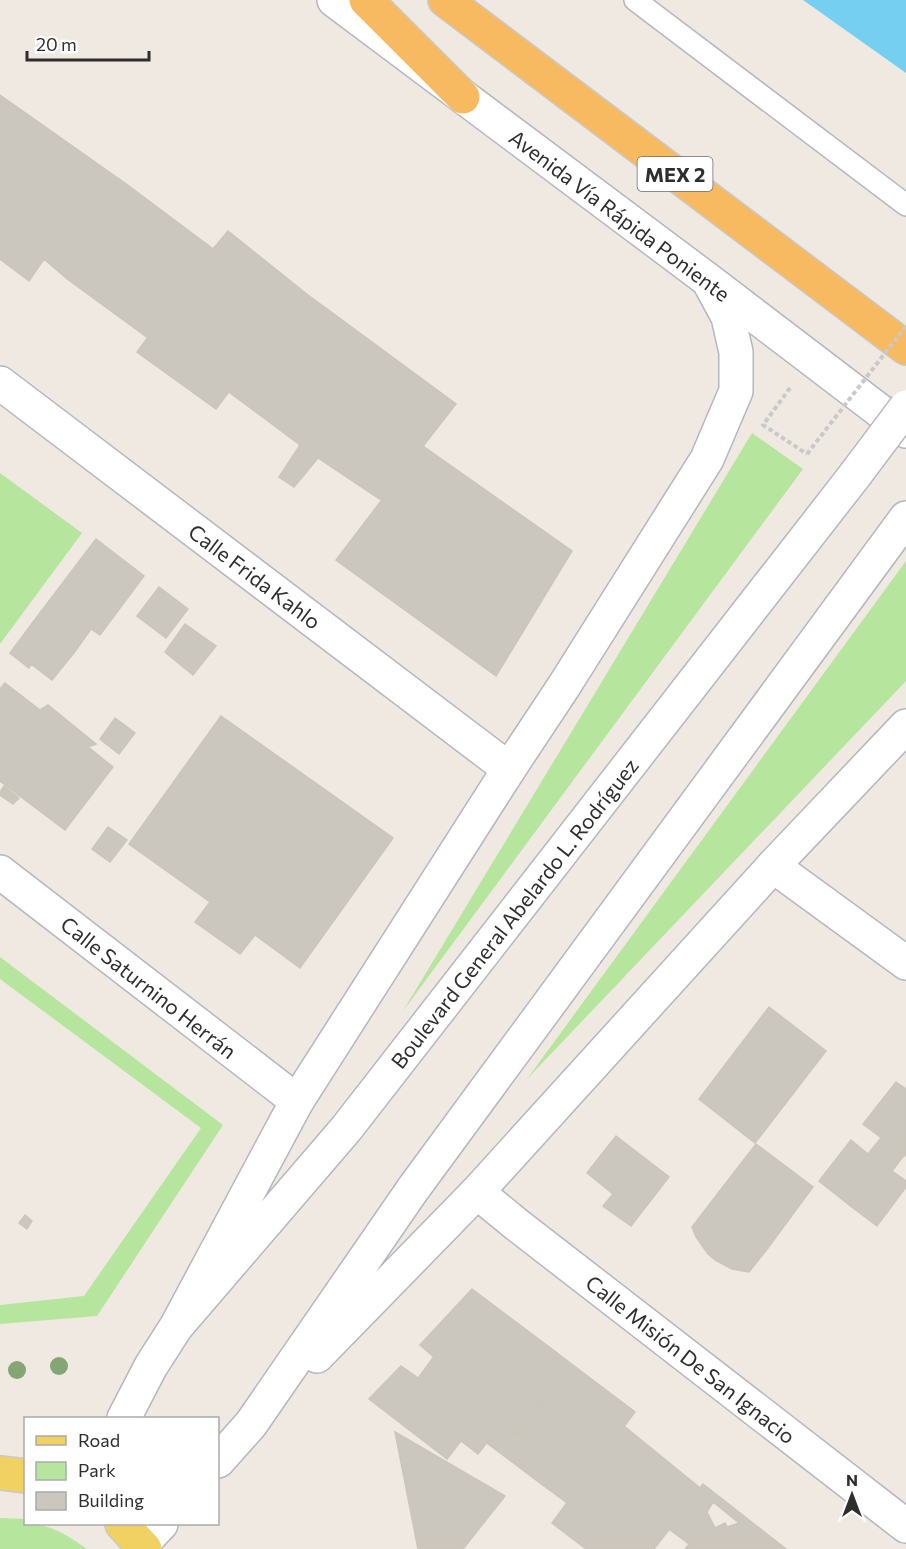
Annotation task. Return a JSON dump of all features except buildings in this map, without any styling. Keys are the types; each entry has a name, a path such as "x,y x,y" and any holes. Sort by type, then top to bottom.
{"highway":[{"path":"366,0 463,97"},
{"name":"MEX 2","path":"445,0 906,348"}],"main road":[{"name":"Avenida Vía Rápida Poniente","path":"334,0 906,431"},
{"path":"176,1327 297,1101 707,459 736,391 736,352 728,318 708,280"},
{"name":"Calle Frida Kahlo","path":"0,383 509,769"},
{"name":"Boulevard General Abelardo L. Rodríguez","path":"125,1417 151,1366 176,1327 346,1130 906,407"},
{"path":"250,1424 413,1189 906,519"},
{"path":"219,1460 250,1424 477,1192 773,866 906,726"},
{"path":"773,866 906,963"},
{"name":"Calle Saturnino Herrán","path":"0,872 297,1101"},
{"name":"Calle Misión De San Ignacio","path":"477,1192 906,1526"},
{"path":"0,1473 24,1476"}],"lane":[{"path":"634,0 906,205"}],"path":[{"path":"812,359 763,425 807,454 906,326"}],"green space":[{"path":"752,433 803,469 403,1011"},
{"path":"0,473 82,533 0,644"},
{"path":"906,561 906,681 527,1079"},
{"path":"0,957 223,1125 97,1316 0,1324 0,1305 84,1296 201,1128 0,979"},
{"path":"0,1518 24,1519 24,1525 51,1528 87,1549 0,1549"}],"water":[{"path":"803,0 906,0 906,73"}]}
